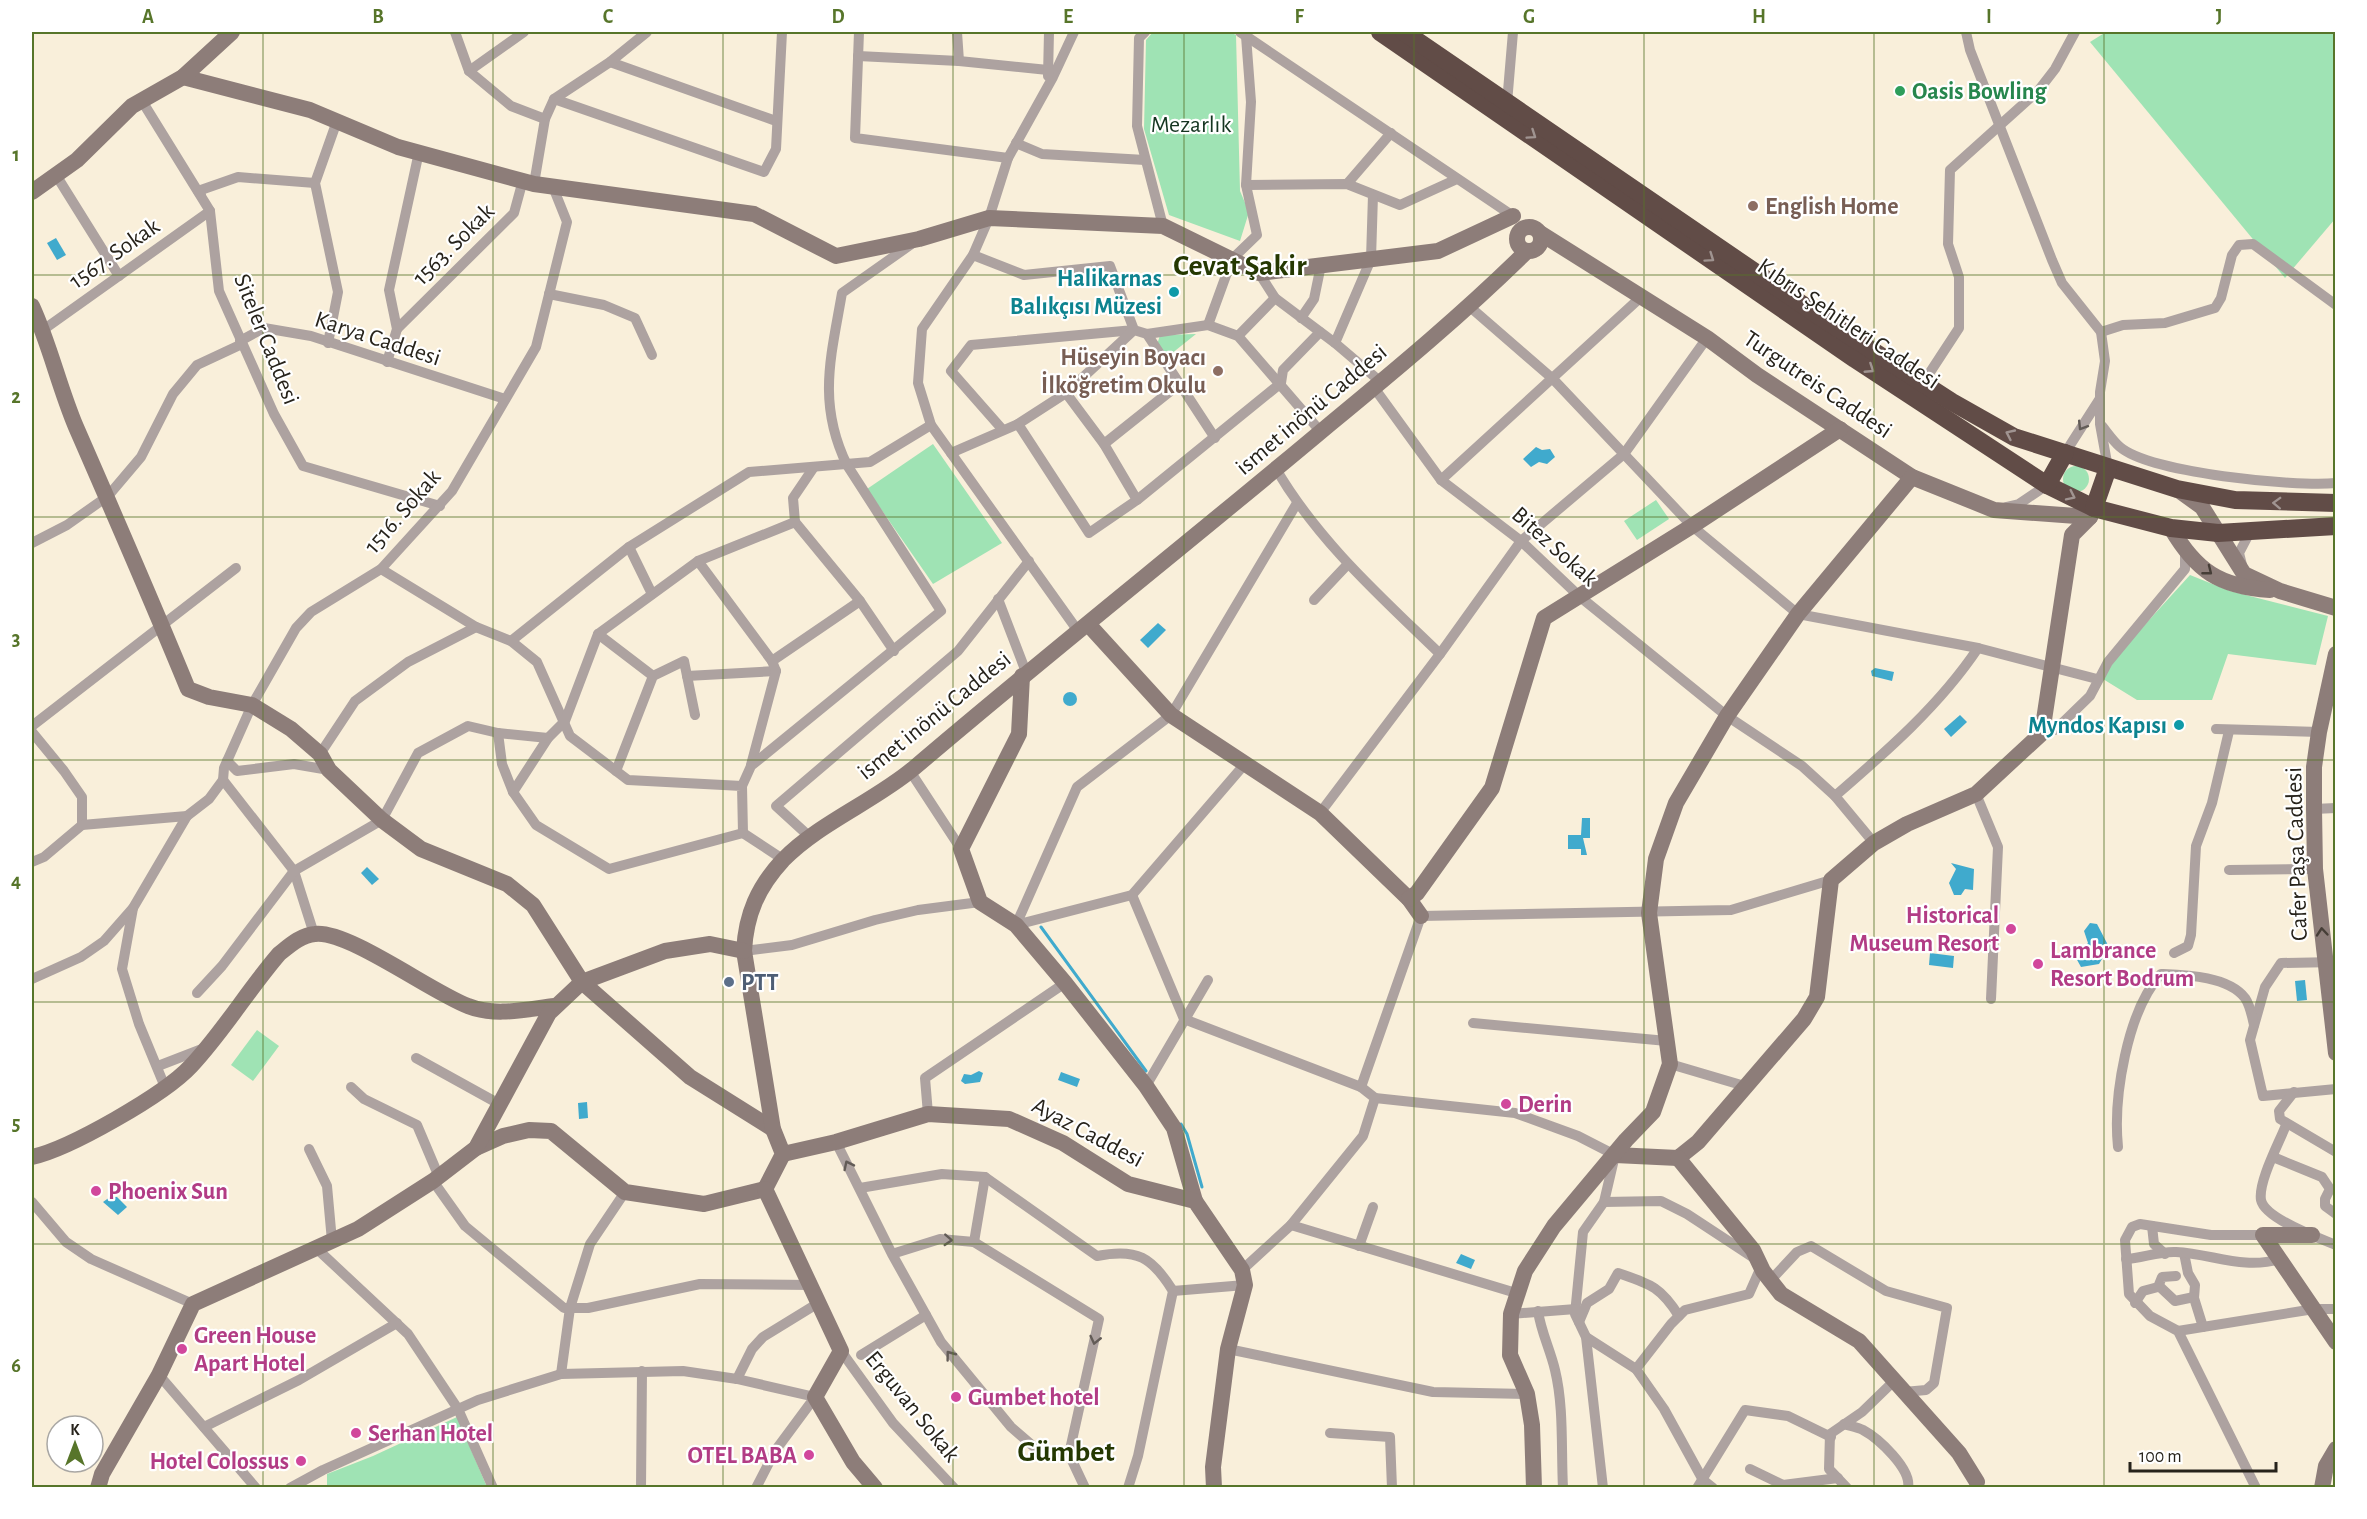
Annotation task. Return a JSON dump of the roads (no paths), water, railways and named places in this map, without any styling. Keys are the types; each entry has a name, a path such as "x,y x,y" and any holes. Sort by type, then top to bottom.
{"highway":[{"name":"Kıbrıs Şehitleri Caddesi","path":"1380,32 1855,359 2092,512 2171,528 2218,533 2336,526"},
{"name":"Kıbrıs Şehitleri Caddesi","path":"1404,32 1822,318 1923,383 2014,437 2176,489 2235,500 2336,503"},
{"path":"2047,485 2065,453"},
{"path":"2092,512 2108,468"}],"street":[{"path":"32,192 77,160 132,106 183,77 232,32"},
{"path":"455,32 469,71 511,106 545,119"},
{"path":"469,71 524,32"},
{"path":"554,99 610,62 647,32"},
{"path":"554,99 764,172 776,149 782,32"},
{"path":"859,32 855,138 1008,158"},
{"path":"957,32 959,61"},
{"path":"1048,87 1049,32"},
{"path":"1074,32 1048,87 1008,158 989,218 973,255 922,329 918,383 931,425 1029,561 1083,628 1171,714 1244,765 1320,813 1409,899 1421,916"},
{"path":"1145,32 1139,38 1137,126 1163,226"},
{"path":"1507,103 1513,32"},
{"path":"1966,32 1970,50 2062,283 2101,332 2105,361 2099,399 2100,424 2108,468"},
{"path":"1923,383 1959,328 1959,277 1948,244 1950,170 2038,91 2055,69 2075,32"},
{"path":"1243,34 1513,216 1532,240"},
{"path":"1208,325 1232,259 1257,235 1246,185 1251,102 1243,34"},
{"path":"858,56 959,61 1048,70"},
{"path":"610,62 776,121"},
{"path":"183,77 310,110 419,152 529,182 754,214 836,256 919,239 989,218 1163,226 1259,273 1438,250 1513,216"},
{"name":"1563. Sokak","path":"397,329 514,213 529,182 545,119 554,99"},
{"name":"Siteler Caddesi","path":"142,101 210,211 219,291 274,414 303,466 440,506"},
{"path":"328,343 338,292 315,183 337,121"},
{"path":"1347,184 1391,134"},
{"path":"1016,143 1042,154 1145,160"},
{"path":"387,362 397,329 389,290 419,152"},
{"path":"56,175 119,276"},
{"path":"210,211 198,191 238,177 315,183"},
{"path":"1246,185 1347,184 1400,205 1457,178"},
{"name":"1516. Sokak","path":"133,908 187,816 209,799 223,780 227,761 252,705 296,628 311,612 381,569 440,506 452,491 536,347 567,222 553,187"},
{"path":"1335,342 1371,259 1373,195"},
{"name":"1567. Sokak","path":"43,330 210,211"},
{"path":"750,766 941,611 847,465 835,441 827,378 842,293 919,239"},
{"name":"ismet inönü Caddesi","path":"783,1154 773,1129 744,951 745,926 753,900 784,860 811,838 910,771 1024,674 1378,386 1470,307 1513,265 1532,240"},
{"name":"Turgutreis Caddesi","path":"1532,240 1641,297 1707,338 1757,375 1912,477 1994,510 2092,512"},
{"path":"2101,332 2123,325 2165,323 2215,308 2221,298 2232,255 2239,245 2253,244 2336,305"},
{"path":"973,255 1024,275 1110,266 1134,330"},
{"path":"1301,318 1314,298 1321,265"},
{"name":"Bitez Sokak","path":"1259,273 1275,298 1335,342 1378,386 1441,480 1521,541 1579,597 1727,716 1802,766 1835,796 1874,843"},
{"path":"549,294 638,313 652,355"},
{"path":"1441,480 1641,297"},
{"path":"1238,336 1275,298"},
{"path":"32,306 43,330 75,425 108,496 188,689 209,697 252,705 291,729 321,754 329,770 382,820 421,849 507,884 523,895 533,905 582,982 690,1077 773,1129"},
{"path":"1470,307 1553,379 1692,526 1798,614 1978,648 2097,679"},
{"path":"1002,429 951,371 970,345 1134,330 1147,334 1208,325 1238,336 1321,432"},
{"name":"Karya Caddesi","path":"32,543 68,525 108,496 141,457 173,394 197,365 264,328 311,336 504,399"},
{"path":"951,453 1018,424 1066,393 1134,330"},
{"path":"1018,424 1089,533 1137,500 1281,383 1283,370 1320,332"},
{"path":"1147,334 1178,385 1215,438"},
{"path":"1320,813 1440,654 1521,541 1624,454 1707,338"},
{"path":"1104,444 1178,385"},
{"path":"1066,393 1104,444 1137,500"},
{"path":"2065,453 2099,399"},
{"path":"2100,424 2121,448 2172,466 2224,476 2315,485 2336,483"},
{"path":"511,641 629,547 749,472 870,462 931,425"},
{"path":"1409,899 1417,892 1492,788 1544,618 1692,526 1840,429"},
{"path":"814,467 793,498 795,522 860,601 894,651"},
{"path":"1276,469 1297,503 1347,565 1440,654"},
{"path":"1534,1488 1532,1425 1527,1395 1510,1355 1511,1314 1525,1271 1554,1226 1653,1112 1670,1064 1649,913 1656,859 1676,803 1727,716 1798,614 1912,477"},
{"path":"1994,510 2019,504 2047,485"},
{"path":"2176,489 2202,507 2244,574 2280,591 2336,608"},
{"path":"1016,926 1077,787 1171,714 1297,503"},
{"path":"2042,733 2072,535 2092,512"},
{"path":"513,792 548,738 566,721 598,634 698,561 795,522"},
{"path":"2171,528 2185,553 2218,579 2240,588 2280,591"},
{"path":"2244,574 2239,553 2250,532"},
{"path":"629,547 652,594"},
{"path":"1421,916 1731,910 1830,880 1874,843 1907,824 1976,794 2042,733 2055,730 2071,717 2090,696 2108,662 2185,569 2185,553"},
{"path":"698,561 774,666 750,766 742,786 743,833"},
{"path":"811,838 776,806 958,651 1029,561"},
{"path":"1314,600 1347,565"},
{"path":"32,726 236,568"},
{"path":"381,569 476,627 511,641 537,662 566,721 570,736 628,780 742,786"},
{"path":"961,849 1019,734 1024,674 998,599"},
{"path":"687,676 774,666 860,601"},
{"path":"321,754 355,701 408,662 476,627"},
{"path":"598,634 653,676"},
{"path":"1835,796 1872,764 1957,680 1978,648"},
{"name":"Cafer Paşa Caddesi","path":"2336,654 2319,732 2314,809 2315,869 2330,961 2336,1053"},
{"path":"616,771 653,676 684,661 695,715"},
{"path":"198,993 222,966 294,871 382,820 418,753 468,726 498,733 548,738"},
{"path":"2216,729 2319,732"},
{"path":"2174,953 2188,946 2191,935 2196,846 2212,803 2229,731"},
{"path":"32,732 82,797 82,825"},
{"path":"498,733 502,764 513,792 536,825 609,869 743,833 784,860"},
{"path":"227,761 237,771 294,764 329,770"},
{"path":"1016,926 1132,895 1244,765"},
{"path":"910,771 961,849 980,902 1016,926 1065,983 1146,1086 1174,1128 1195,1201 1243,1277"},
{"path":"223,780 294,871 314,934"},
{"path":"1976,794 1998,847 1990,999"},
{"path":"2314,809 2336,808"},
{"path":"32,862 44,857 82,825 187,816"},
{"path":"2229,870 2315,869"},
{"path":"1132,895 1184,1019 1360,1086 1375,1098 1515,1113 1578,1136 1615,1155 1678,1158 1698,1142 1748,1087 1804,1019 1817,997 1830,880"},
{"path":"476,1148 555,1006 582,982 665,951 710,944 744,951 792,945 907,913 980,902"},
{"path":"32,979 81,957 104,941 133,908"},
{"path":"133,908 122,969 139,1024 165,1087"},
{"path":"1360,1086 1421,916"},
{"path":"32,1157 78,1140 165,1087 189,1069 279,954 297,941 314,934 336,936 469,1007 497,1012 555,1006"},
{"path":"2330,961 2281,963 2265,987 2250,1040 2263,1096 2336,1089"},
{"path":"2118,1147 2117,1109 2121,1065 2147,989 2161,974 2185,975 2235,988 2246,999 2254,1025"},
{"path":"1146,1086 1208,980"},
{"path":"928,1113 925,1078 1065,983"},
{"path":"1473,1023 1667,1041"},
{"path":"158,1066 208,1046"},
{"path":"416,1058 501,1105"},
{"path":"1670,1064 1748,1087"},
{"path":"351,1087 364,1100 417,1125 436,1179 465,1226 564,1308 588,1308 700,1284 811,1285"},
{"path":"2294,1092 2279,1111 2280,1119 2286,1125 2336,1152"},
{"path":"1214,1488 1213,1467 1228,1348 1243,1277 1291,1225 1363,1136 1375,1098"},
{"name":"Ayaz Caddesi","path":"783,1154 836,1142 928,1113 1010,1119 1063,1143 1128,1184 1195,1201"},
{"path":"2286,1125 2262,1188 2261,1200 2265,1209 2272,1215 2336,1245"},
{"path":"98,1488 102,1474 159,1375 193,1304 358,1229 436,1179 476,1148 503,1136 529,1130 551,1131 625,1192 704,1204 765,1190"},
{"path":"836,1142 892,1254 940,1342 1011,1427 1040,1452 1069,1454"},
{"path":"309,1149 327,1186 332,1241"},
{"path":"765,1190 783,1154"},
{"path":"1603,1488 1586,1337 1576,1309 1583,1232 1604,1202 1615,1155"},
{"path":"2273,1157 2322,1177 2332,1193 2325,1206 2336,1214"},
{"path":"1678,1158 1753,1250 1781,1294 1859,1341 1959,1453 1974,1485"},
{"path":"860,1188 942,1174 985,1177 1097,1256 1116,1252 1143,1256 1161,1271 1173,1291 1138,1456 1128,1488"},
{"path":"974,1242 985,1177"},
{"path":"756,1488 775,1451 815,1397 841,1351 820,1302 765,1190"},
{"path":"561,1374 570,1308 590,1244 625,1192"},
{"path":"1604,1202 1661,1201 1686,1214 1763,1269"},
{"path":"32,1202 66,1242 91,1259 193,1304"},
{"path":"1359,1246 1373,1207"},
{"path":"2312,1235 2211,1235 2140,1224 2127,1233 2126,1283 2129,1294 2135,1303 2163,1325 2178,1331 2314,1309 2336,1309"},
{"path":"1291,1225 1516,1293"},
{"path":"2152,1226 2154,1244 2165,1254"},
{"path":"2211,1235 2214,1257"},
{"path":"2263,1235 2336,1342"},
{"path":"892,1254 940,1239 974,1242 1099,1319 1069,1454 1085,1488"},
{"path":"1636,1369 1685,1310 1749,1294 1763,1269 1811,1246 1887,1291 1947,1308 1934,1383 1926,1390 1899,1386 1830,1434 1829,1469 1847,1488"},
{"path":"316,1248 408,1334 458,1408 493,1488"},
{"path":"2126,1259 2184,1253 2214,1257 2224,1262 2247,1261 2254,1265 2280,1259"},
{"path":"2184,1253 2188,1273 2195,1285 2194,1297 2203,1327"},
{"path":"1579,1322 1587,1303 1609,1289 1618,1273 1646,1282 1665,1294 1679,1316"},
{"path":"2159,1286 2162,1277 2176,1276"},
{"path":"1173,1291 1243,1277"},
{"path":"2135,1303 2143,1291 2159,1286"},
{"path":"2159,1286 2175,1300 2194,1297"},
{"path":"737,1379 752,1349 763,1337 820,1302"},
{"path":"1511,1314 1576,1309"},
{"path":"1538,1311 1541,1331 1555,1369 1560,1409 1563,1488"},
{"path":"861,1355 926,1315"},
{"path":"204,1427 300,1380 397,1323"},
{"path":"2178,1331 2256,1488"},
{"path":"1586,1337 1636,1369 1664,1409 1700,1484 1713,1488"},
{"path":"1228,1348 1433,1392 1527,1395"},
{"name":"Erguvan Sokak","path":"841,1351 893,1423 954,1488"},
{"path":"641,1488 642,1371"},
{"path":"290,1488 458,1408 561,1374 642,1371 684,1371 737,1379 815,1397 853,1462 875,1488"},
{"path":"159,1375 256,1488"},
{"path":"1700,1484 1746,1410 1788,1416 1831,1437"},
{"path":"1845,1424 1864,1430 1902,1464 1907,1473 1908,1488"},
{"path":"1330,1433 1390,1437 1392,1488"},
{"path":"2322,1488 2326,1466 2336,1449"},
{"path":"1750,1469 1783,1485 1838,1478"}],"water":[{"path":"56,238 66,255 57,260 47,243"},
{"path":"1536,447 1542,450 1550,449 1555,457 1547,464 1539,462 1531,467 1523,459"},
{"path":"1158,623 1166,630 1148,648 1140,640"},
{"path":"1875,668 1894,672 1892,681 1872,676 1871,671"},
{"path":"1070,692 1075,694 1077,699 1075,704 1070,706 1065,704 1063,699 1065,694"},
{"path":"1960,715 1967,722 1951,737 1944,729"},
{"path":"1582,818 1590,818 1590,838 1583,838 1587,855 1581,855 1581,849 1568,849 1568,835 1581,835"},
{"path":"1951,863 1974,869 1973,890 1965,889 1961,895 1954,895 1949,883 1956,869"},
{"path":"367,867 379,879 372,885 361,873"},
{"path":"2090,923 2097,924 2109,947 2099,964 2081,967 2076,958 2088,943 2084,931"},
{"path":"1930,953 1954,956 1953,968 1929,965"},
{"path":"2305,980 2307,1000 2297,1001 2295,981"},
{"path":"979,1071 983,1073 980,1082 965,1084 961,1081 964,1074 971,1075"},
{"path":"1061,1072 1080,1079 1077,1087 1058,1080"},
{"path":"587,1102 588,1118 579,1119 578,1103"},
{"path":"110,1197 117,1197 127,1207 118,1215 103,1202"},
{"path":"1461,1254 1475,1260 1471,1269 1456,1263"}],"waterway":[{"path":"1041,927 1146,1071"},
{"path":"1181,1124 1187,1134 1202,1187"}],"place":[{"name":"Oasis Bowling","path":"1900,91"},
{"name":"English Home","path":"1753,206"},
{"name":"Halikarnas Balıkçısı Müzesi","path":"1174,292"},
{"name":"Hüseyin Boyacı İlköğretim Okulu","path":"1218,371"},
{"name":"Myndos Kapısı","path":"2179,725"},
{"name":"Historical Museum Resort","path":"2011,929"},
{"name":"Lambrance Resort Bodrum","path":"2038,964"},
{"name":"PTT","path":"729,982"},
{"name":"Derin","path":"1506,1104"},
{"name":"Phoenix Sun","path":"96,1191"},
{"name":"Green House Apart Hotel","path":"182,1349"},
{"name":"Gumbet hotel","path":"956,1397"},
{"name":"Serhan Hotel","path":"356,1433"},
{"name":"OTEL BABA","path":"809,1455"},
{"name":"Hotel Colossus","path":"301,1461"}],"district":[{"name":"Cevat Şakir","path":"1240,265"},
{"name":"Gümbet","path":"1066,1451"}],"park label":[{"name":"Mezarlık","path":"1191,124"}]}
